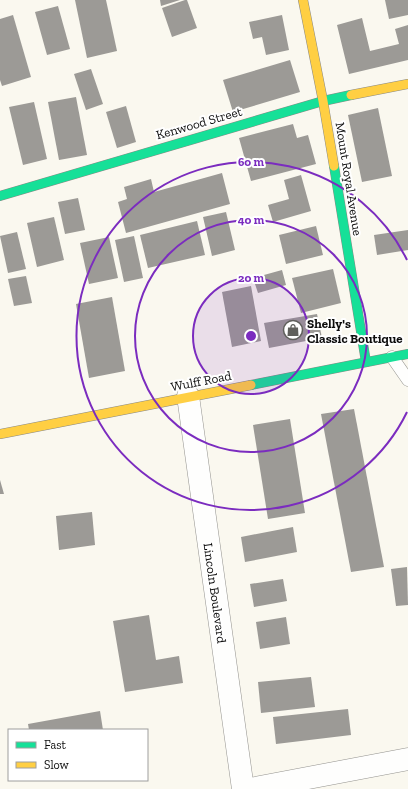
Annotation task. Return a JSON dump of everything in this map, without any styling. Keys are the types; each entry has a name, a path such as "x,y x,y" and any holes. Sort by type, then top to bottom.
{"street":[{"name":"Mount Royal Avenue","path":"303,0 323,101 366,362"},
{"name":"Kenwood Street","path":"0,196 323,101 408,84"},
{"name":"Wulff Road","path":"0,434 408,354"},
{"name":"Lincoln Boulevard","path":"188,396 243,789"},
{"path":"250,789 408,759"}],"lane":[{"path":"392,357 408,380"}],"building":[{"path":"75,0 106,0 117,51 87,58"},
{"path":"160,0 180,0 161,6"},
{"path":"187,0 197,28 172,37 162,8"},
{"path":"385,0 408,0 408,15 389,19"},
{"path":"58,6 70,49 47,55 35,12"},
{"path":"13,15 31,77 2,86 0,80 0,19"},
{"path":"282,15 289,50 266,55 262,37 253,39 249,22"},
{"path":"362,18 370,51 399,44 395,29 408,25 408,60 349,74 337,25"},
{"path":"290,60 300,92 233,112 223,80"},
{"path":"91,69 103,104 86,110 74,74"},
{"path":"76,97 87,155 59,160 48,102"},
{"path":"34,102 47,159 23,165 9,107"},
{"path":"126,106 136,142 117,148 106,112"},
{"path":"378,108 392,176 362,182 348,115"},
{"path":"293,124 297,138 308,135 316,164 251,181 239,138"},
{"path":"222,173 230,204 126,233 118,202 127,199 124,187 151,179 154,192"},
{"path":"301,175 311,211 273,222 268,205 289,199 284,180"},
{"path":"78,198 85,230 65,234 58,202"},
{"path":"226,212 235,250 212,256 203,217"},
{"path":"54,217 64,260 37,267 27,223"},
{"path":"197,221 205,255 148,268 140,235"},
{"path":"316,226 323,255 286,264 279,235"},
{"path":"408,230 408,250 377,255 374,235"},
{"path":"17,232 26,269 8,273 0,236"},
{"path":"134,236 143,278 124,282 115,240"},
{"path":"109,237 118,278 89,284 80,243"},
{"path":"333,269 341,303 301,313 292,278"},
{"path":"282,270 286,285 258,293 253,278"},
{"path":"26,276 32,303 14,306 8,279"},
{"path":"251,286 261,341 232,347 222,292"},
{"path":"112,297 125,371 89,378 76,304"},
{"name":"Shelly's Classic Boutique","path":"317,314 322,338 269,348 264,323"},
{"path":"354,409 384,567 351,572 321,414"},
{"path":"290,419 305,513 268,519 253,425"},
{"path":"0,480 4,494 0,494"},
{"path":"92,512 95,545 59,550 56,516"},
{"path":"293,527 297,552 245,562 241,537"},
{"path":"407,567 408,605 396,606 391,569"},
{"path":"283,579 287,601 254,607 250,584"},
{"path":"149,615 156,660 179,656 183,683 125,692 113,621"},
{"path":"286,617 290,644 260,649 256,622"},
{"path":"311,677 315,707 261,713 258,682"},
{"path":"348,709 351,735 276,744 273,717"},
{"path":"100,711 103,729 29,729 28,724"}],"traffic: fast":[{"path":"0,196 323,101 351,95"},
{"path":"334,166 366,362"},
{"path":"251,385 408,354"}],"traffic: slow":[{"path":"303,0 334,166"},
{"path":"351,95 408,84"},
{"path":"0,434 251,385"}],"place":[{"name":"Shelly's Classic Boutique","path":"293,330"}]}
